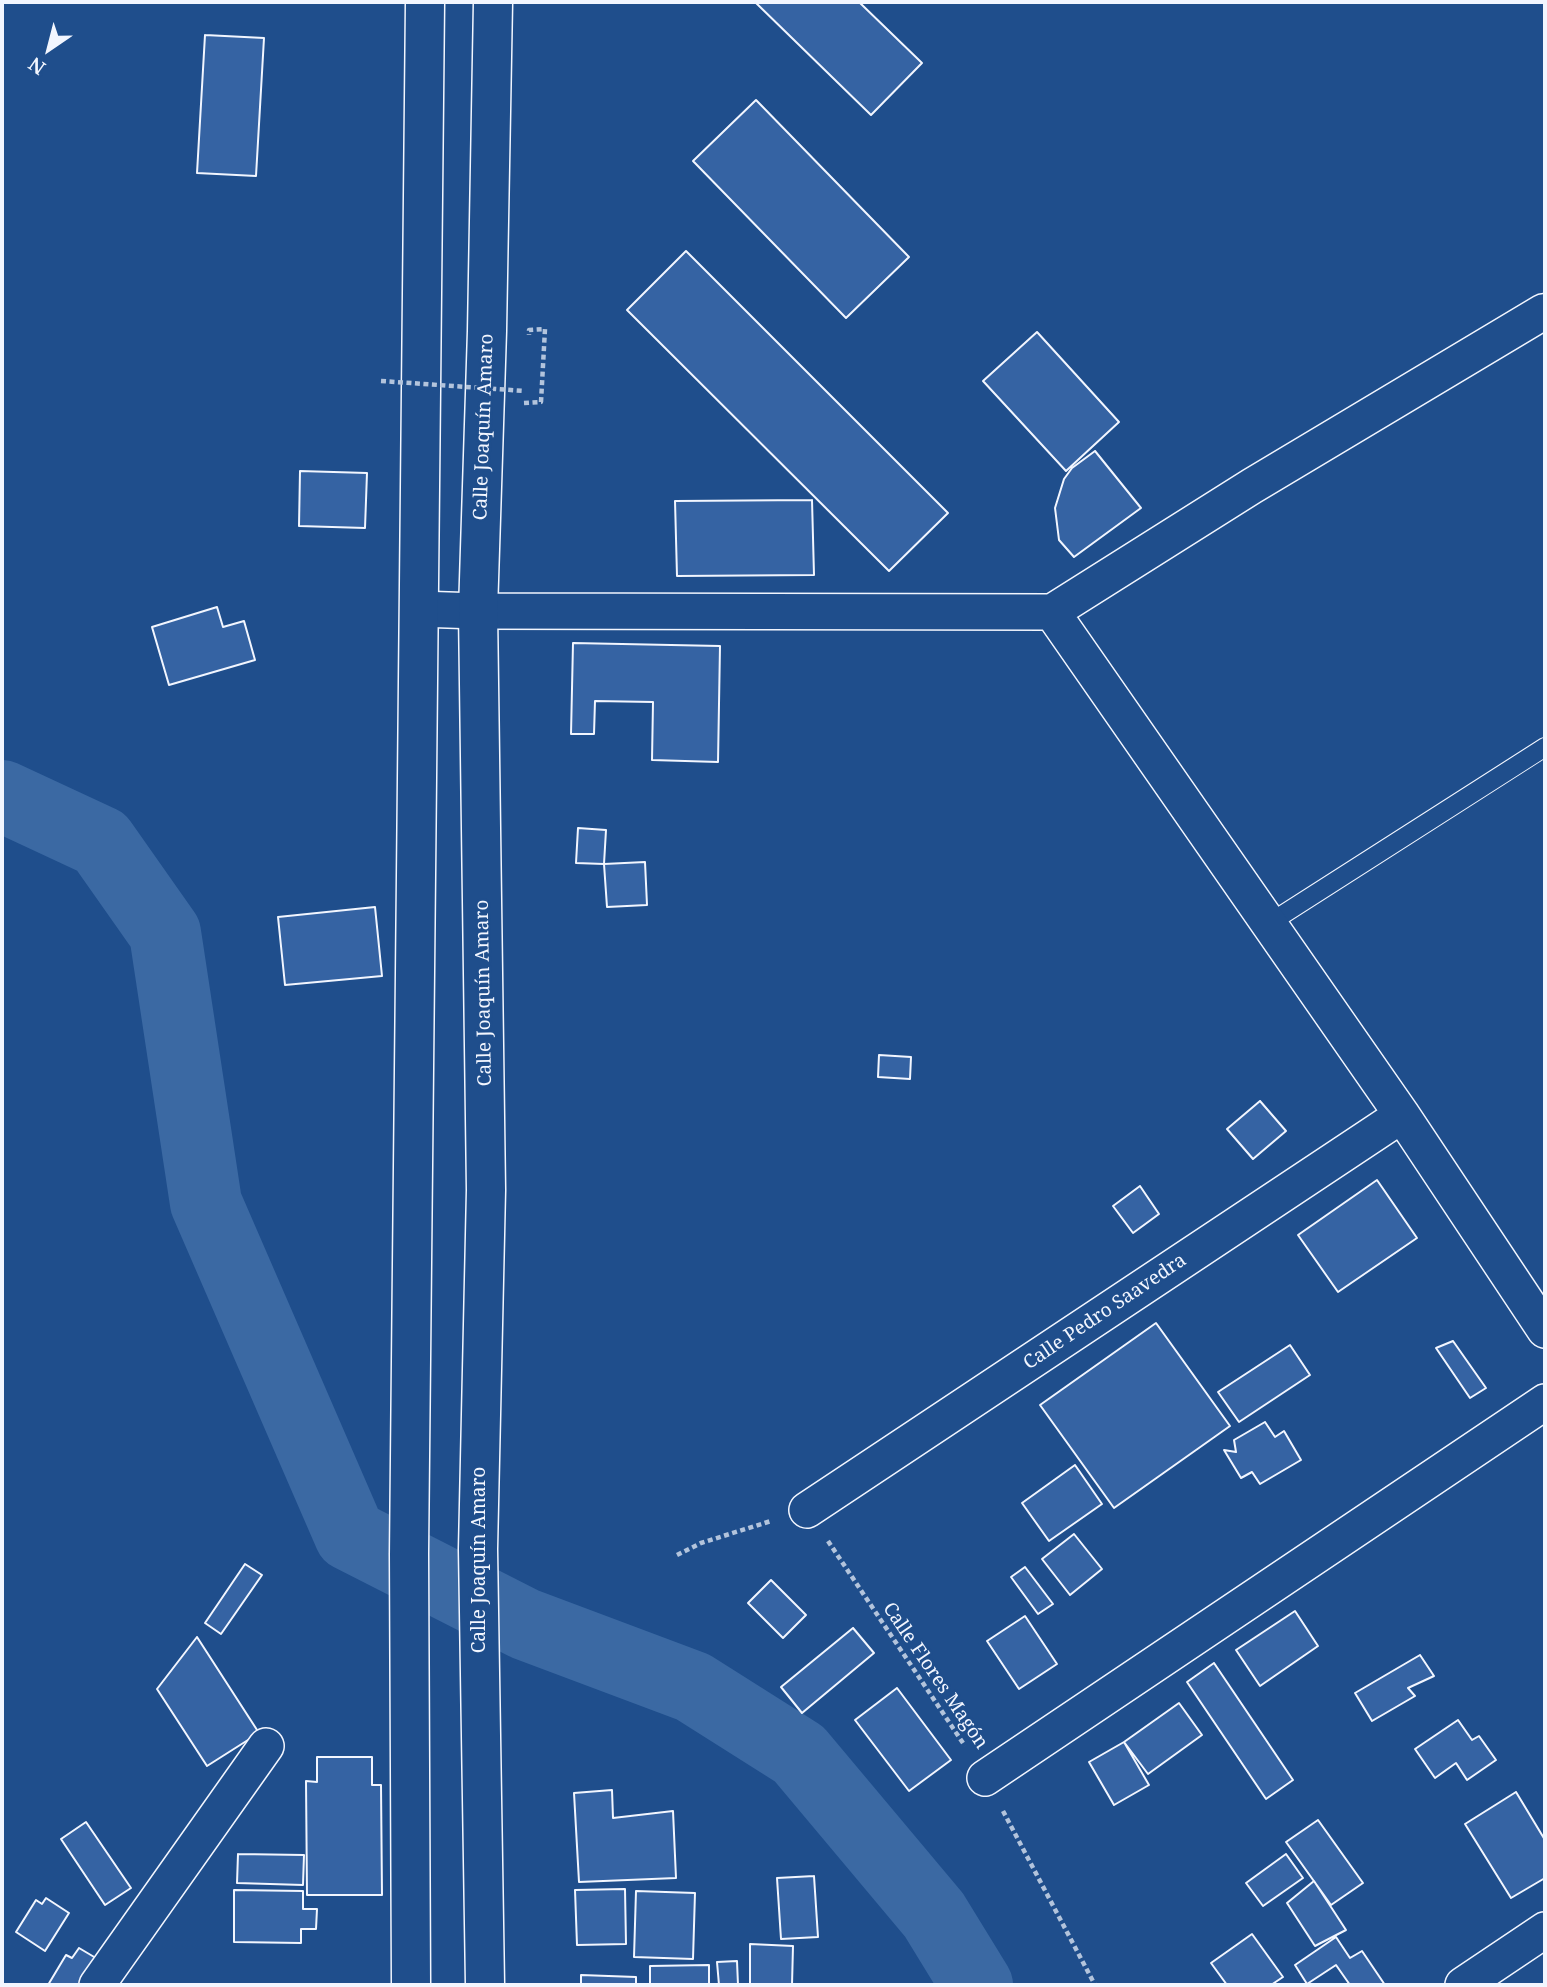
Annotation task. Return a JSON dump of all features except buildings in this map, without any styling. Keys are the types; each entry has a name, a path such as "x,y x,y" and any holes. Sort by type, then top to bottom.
{"main road":[{"path":"411,1985 409,1553 425,2"},
{"name":"Calle Joaquín Amaro","path":"485,1985 478,1549 486,1190 478,611 493,2"}],"street":[{"path":"418,609 1052,612 1264,479 1545,313"},
{"path":"1052,612 1402,1115 1545,1330"},
{"name":"Calle Pedro Saavedra","path":"807,1510 1402,1115"},
{"path":"985,1778 1545,1402"},
{"path":"97,1985 266,1746"},
{"path":"1463,1985 1545,1930"}],"lane":[{"path":"1268,924 1545,747"}],"path":[{"path":"528,342 529,330 545,329 541,402"},
{"path":"381,381 525,391 526,379"},
{"path":"677,1555 701,1543 807,1510"},
{"name":"Calle Flores Magón","path":"807,1510 985,1778 1094,1985"}],"waterway":[{"path":"2,796 101,842 165,933 206,1203 350,1535 525,1624 693,1687 799,1754 934,1915 977,1985"}]}
